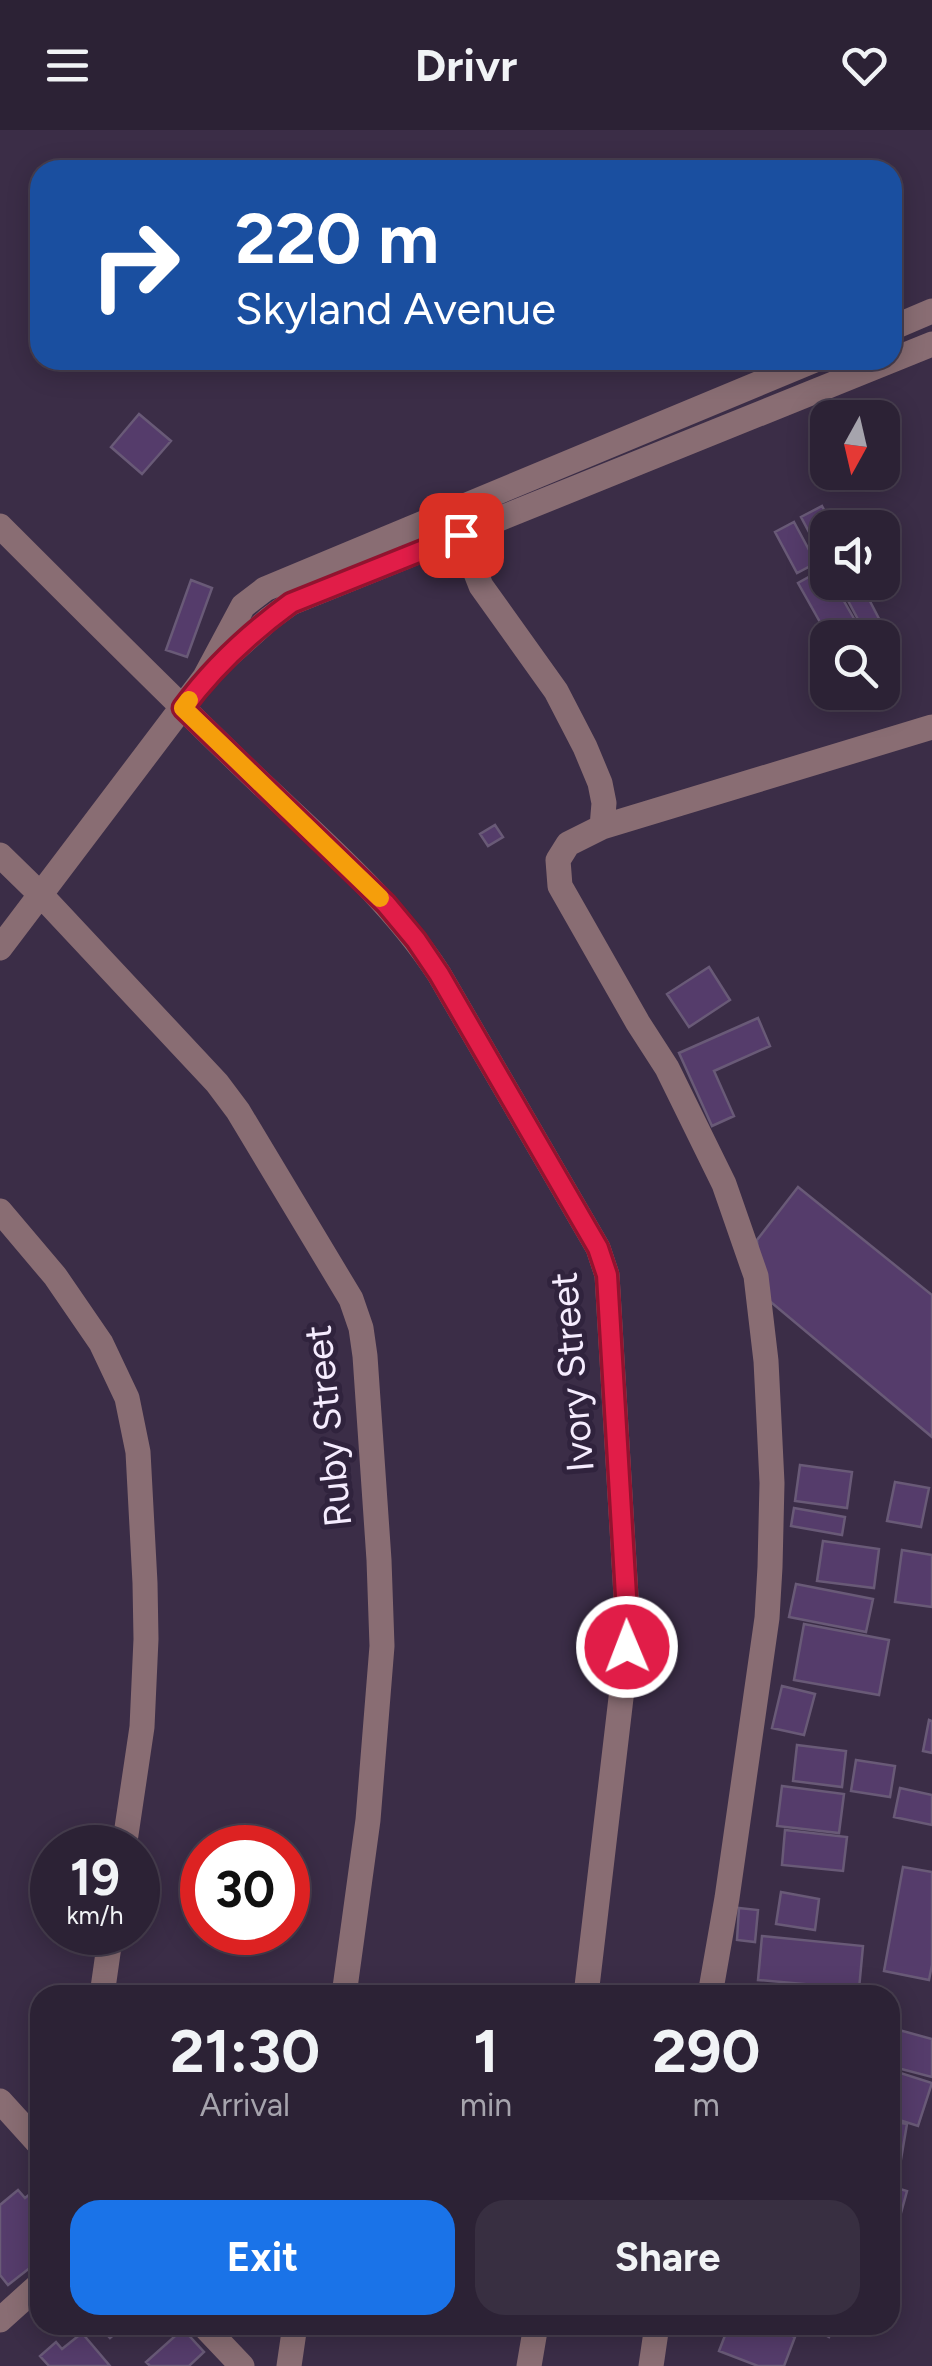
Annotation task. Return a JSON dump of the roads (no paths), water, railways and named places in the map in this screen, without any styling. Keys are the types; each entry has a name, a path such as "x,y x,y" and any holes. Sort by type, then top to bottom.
{"street":[{"path":"902,324 932,311"},
{"path":"902,356 932,344"},
{"path":"0,948 206,677 243,606 265,588 791,370"},
{"path":"206,677 291,603 868,370"},
{"name":"Ivory Street","path":"0,526 386,904 416,940 598,1248 607,1275 627,1647 587,1985"},
{"path":"461,535 481,586 556,692 585,747 600,783 604,802 602,826"},
{"path":"712,1985 728,1898 767,1618 772,1484 766,1360 756,1276 724,1184 667,1068 560,886 558,860 568,844 602,826 932,727"},
{"name":"Ruby Street","path":"0,854 228,1097 351,1300 361,1328 366,1356 382,1646 367,1834 345,1985"},
{"path":"0,1211 55,1276 101,1343 126,1398 138,1452 146,1639 142,1728 127,1825"},
{"path":"103,1985 108,1955"},
{"path":"0,2101 30,2134"},
{"path":"0,2320 30,2293"},
{"path":"211,2335 233,2363"},
{"path":"289,2366 294,2335"},
{"path":"529,2366 534,2335"},
{"path":"651,2366 656,2335"}]}
